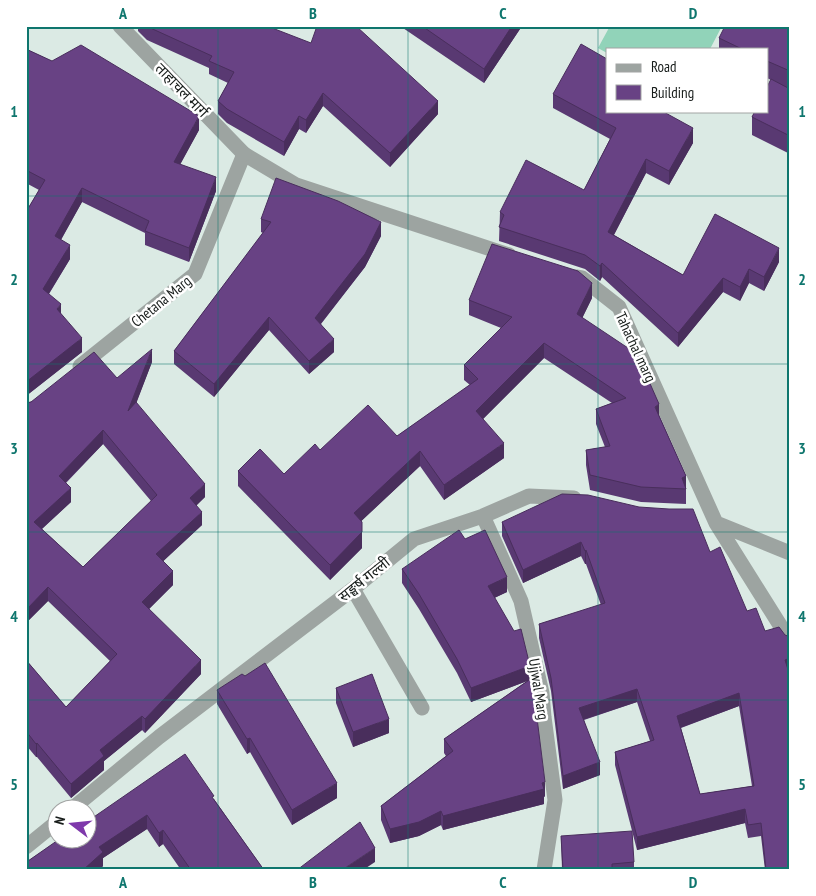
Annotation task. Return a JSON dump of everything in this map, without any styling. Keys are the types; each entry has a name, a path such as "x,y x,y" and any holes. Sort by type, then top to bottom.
{"street":[{"name":"ताहाचल मार्ग","path":"120,26 244,154"},
{"path":"244,154 296,185 527,260"},
{"name":"Chetana Marg","path":"70,374 195,274 244,154"},
{"name":"Tahachal marg","path":"564,272 582,278 618,307 714,518 790,641"},
{"name":"सङ्घर्ष गल्ली","path":"85,798 159,737 353,589 414,538 483,516 530,496 589,499"},
{"path":"695,513 714,518 790,553"},
{"name":"Ujjwal Marg","path":"483,516 521,601 542,693 555,800 544,870"},
{"path":"353,589 422,708"},
{"path":"26,847 48,829"}],"green space":[{"path":"610,26 722,26 711,48 606,48 606,52 598,48"}],"building":[{"path":"146,26 267,26 311,43 317,26 356,26 438,101 390,153 323,93 306,120 299,116 284,142 227,109 218,101 234,72 209,61 212,56"},
{"path":"422,26 512,26 484,69"},
{"path":"725,26 790,26 790,71 768,61 768,48 740,48 719,38"},
{"path":"581,44 606,58 606,112 664,112 693,128 669,171 646,159 608,232 683,275 715,214 779,248 764,277 749,269 740,287 723,278 678,333 602,263 600,266 585,255 499,227 504,215 500,212 526,160 584,190 616,128 553,94"},
{"path":"81,45 199,116 174,162 216,177 189,248 145,231 149,221 82,188 55,236 70,245 43,289 61,304 57,309 82,338 26,382 26,212 45,180 26,170 26,49 52,61"},
{"path":"771,79 790,89 790,136 752,117 754,112 768,112 768,85"},
{"path":"276,178 338,201 381,222 365,254 315,318 334,339 309,361 269,317 214,384 174,351 271,222 261,219"},
{"path":"492,244 578,271 592,283 577,314 637,354 659,404 655,407 686,476 682,478 686,489 641,487 590,475 586,450 610,446 596,409 626,398 544,343 476,411 504,443 444,485 420,451 354,513 362,522 362,532 330,565 238,471 260,449 284,474 315,444 320,450 368,405 397,436 478,379 464,365 512,317 469,300"},
{"path":"152,349 128,411 136,402 205,484 190,498 202,512 156,554 173,571 142,602 201,660 145,719 142,716 100,750 104,756 71,784 26,731 26,660 66,707 117,654 48,587 28,608 26,606 26,403 31,402 94,352 117,378","holes":["103,430 157,495 83,567 34,522 71,488 59,476"]},
{"path":"562,494 588,495 639,507 693,509 710,552 720,547 747,611 756,608 765,631 779,627 785,635 790,637 790,658 785,660 790,676 790,870 766,870 761,823 748,825 745,809 637,837 615,752 654,740 637,689 579,708 600,762 563,776 551,678 539,624 605,603 586,550 581,542 523,570 502,522","holes":["739,693 754,786 700,794 677,716"]},
{"path":"459,530 465,539 485,530 507,577 488,586 514,631 521,629 530,666 471,688 457,659 402,569"},
{"path":"265,663 337,783 292,810 250,738 247,739 217,690 242,674 245,676"},
{"path":"372,674 389,719 353,732 336,688"},
{"path":"532,678 545,782 542,783 544,789 443,816 441,811 419,822 390,829 381,806 453,751 444,739"},
{"path":"185,754 214,796 212,797 264,870 191,870 163,830 159,833 147,815 99,847 103,852 83,870 26,870 26,859 28,861 48,847 98,848 98,814"},
{"path":"360,822 375,848 345,868 346,870 297,870"},
{"path":"632,831 634,862 612,864 612,870 563,870 561,836"}]}
